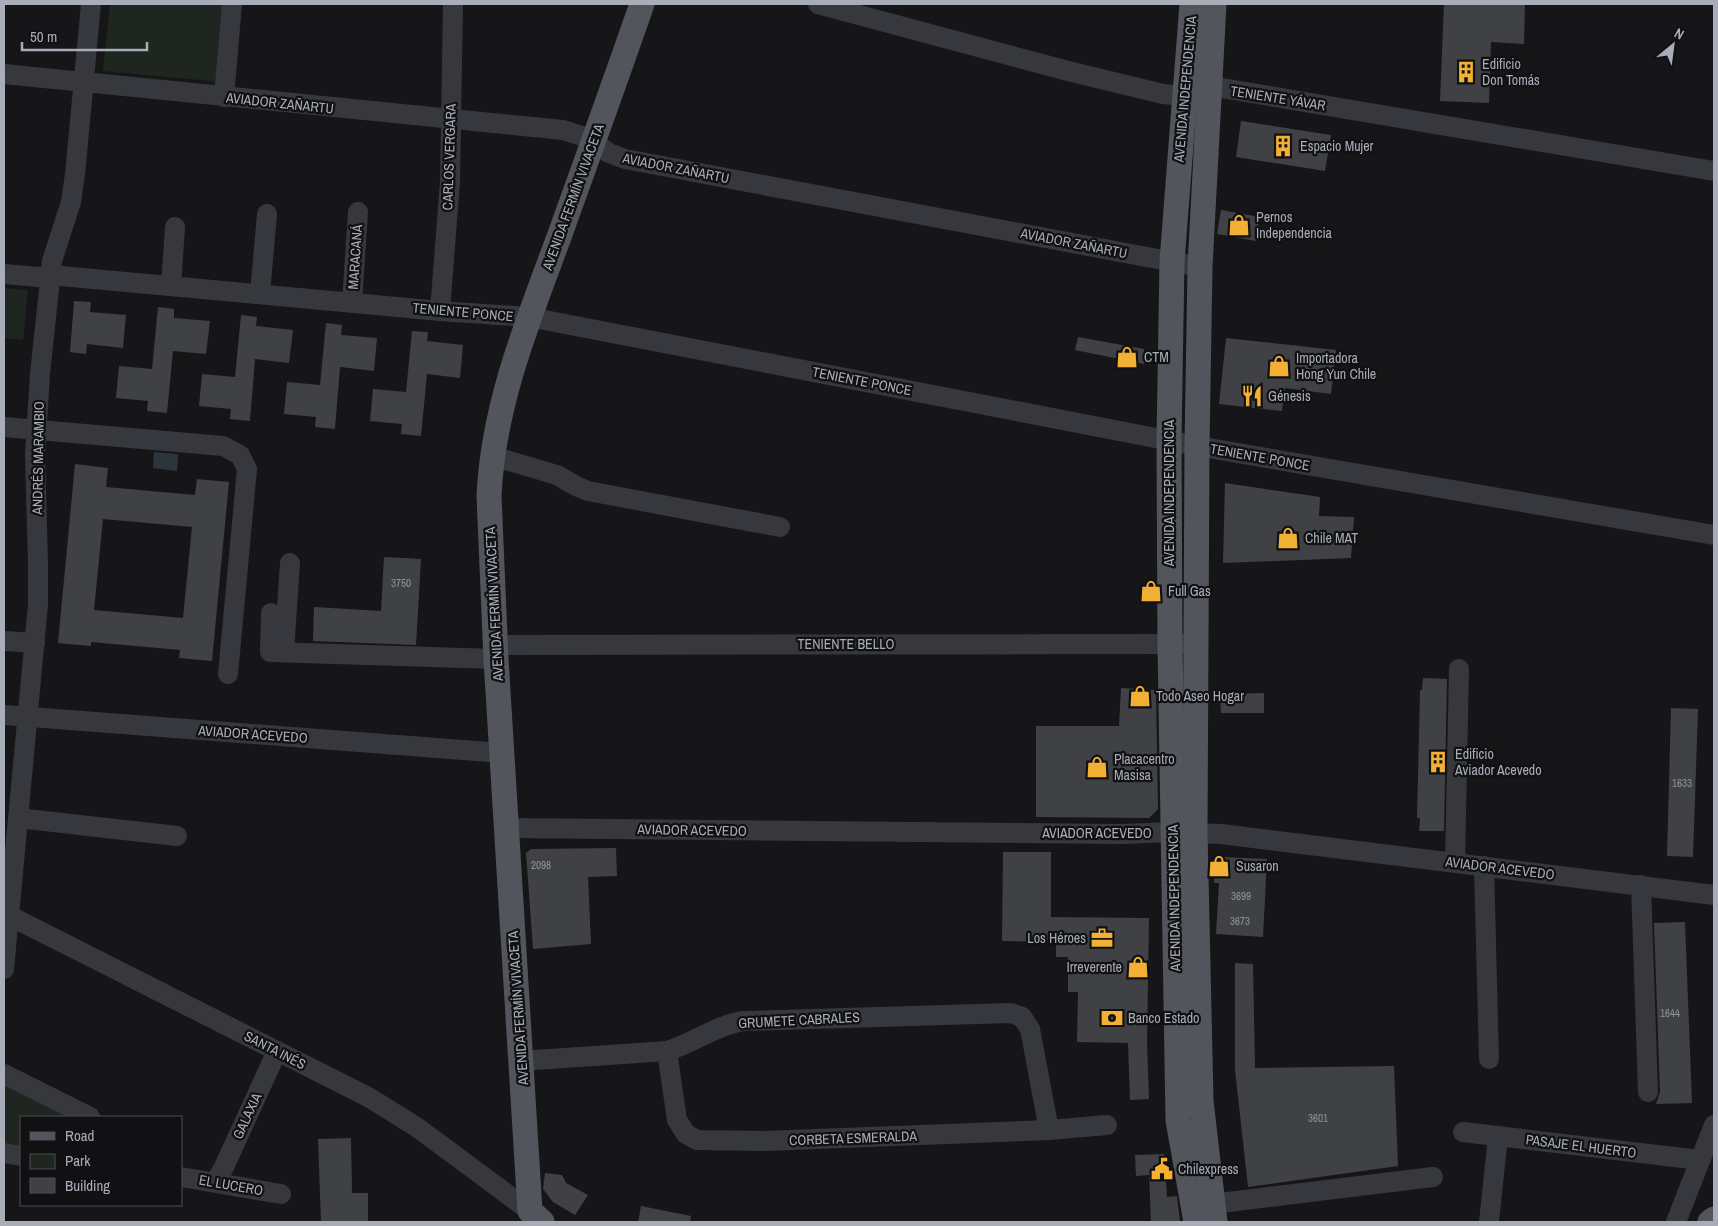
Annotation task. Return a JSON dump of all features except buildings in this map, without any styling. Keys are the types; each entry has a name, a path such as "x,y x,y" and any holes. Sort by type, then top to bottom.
{"main road":[{"name":"AVENIDA FERMÍN VIVACETA","path":"536,1217 521,1061 506,828 489,496 492,456 503,400 530,317 642,4"},
{"name":"AVENIDA INDEPENDENCIA","path":"1192,4 1172,261 1169,440 1170,644 1201,1101 1214,1213"},
{"name":"AVENIDA INDEPENDENCIA","path":"1196,1222 1178,1120 1184,832 1196,644 1200,267 1214,4"},
{"path":"1710,1222 1714,1219"}],"street":[{"name":"ANDRÉS MARAMBIO","path":"4,969 6,915 18,818 35,643 38,564 35,478 36,430 50,275 55,247 67,216 74,186 91,4"},
{"path":"224,97 232,4"},
{"name":"CARLOS VERGARA","path":"440,311 449,200 453,4"},
{"name":"TENIENTE YÁVAR","path":"818,4 1163,94 1185,96 1222,88 1714,171"},
{"name":"AVIADOR ZAÑARTU","path":"4,74 563,130 579,134 609,153 625,159 1200,267"},
{"name":"MARACANÁ","path":"352,302 358,212"},
{"path":"260,294 267,214"},
{"path":"171,286 175,227"},
{"name":"TENIENTE PONCE","path":"4,274 38,277 50,275 440,311 530,317 1197,446 1714,535"},
{"path":"4,427 223,446 240,455 247,469 228,674"},
{"path":"492,456 557,475 588,491 780,527"},
{"path":"271,614 270,652 284,652 290,563"},
{"path":"4,641 35,643"},
{"name":"TENIENTE BELLO","path":"284,652 496,652 1196,644"},
{"path":"1455,862 1460,669"},
{"name":"AVIADOR ACEVEDO","path":"4,715 502,753"},
{"path":"18,818 177,836"},
{"name":"AVIADOR ACEVEDO","path":"506,828 1123,834 1184,832 1455,862 1714,895"},
{"path":"1484,866 1490,1059"},
{"path":"1641,885 1648,1092"},
{"name":"SANTA INÉS","path":"6,915 392,1111 418,1128 536,1217"},
{"name":"GRUMETE CABRALES","path":"521,1061 668,1051 721,1026 744,1021 1006,1013 1022,1017 1030,1030 1048,1130"},
{"name":"GALAXIA","path":"216,1181 277,1051"},
{"name":"CORBETA ESMERALDA","path":"668,1051 677,1120 686,1134 698,1140 764,1141 1048,1130 1107,1125"},
{"path":"4,1074 88,1116"},
{"path":"1676,1222 1714,1125"},
{"name":"PASAJE EL HUERTO","path":"1462,1132 1700,1160"},
{"path":"1489,1222 1498,1136"},
{"path":"4,1153 20,1156"},
{"path":"182,1164 216,1181"},
{"name":"EL LUCERO","path":"182,1177 216,1181 281,1194"},
{"path":"1214,1213 1433,1177"}],"green space":[{"path":"110,4 227,4 221,82 103,71"},
{"path":"4,288 28,290 23,340 4,338"},
{"path":"5,1082 65,1116 20,1116 20,1153 4,1151"}],"shaded area":[{"path":"154,452 178,454 177,471 153,468"}],"place":[{"name":"Edificio Don Tomás","path":"1466,72"},
{"name":"Espacio Mujer","path":"1283,146"},
{"name":"Pernos Independencia","path":"1239,225"},
{"name":"CTM","path":"1127,357"},
{"name":"Importadora Hong Yun Chile","path":"1279,366"},
{"name":"Génesis","path":"1252,396"},
{"name":"Chile MAT","path":"1288,538"},
{"name":"Full Gas","path":"1151,591"},
{"name":"Todo Aseo Hogar","path":"1140,696"},
{"name":"Edificio Aviador Acevedo","path":"1438,762"},
{"name":"Placacentro Masisa","path":"1097,767"},
{"name":"Susaron","path":"1219,866"},
{"name":"Los Héroes","path":"1102,938"},
{"name":"Irreverente","path":"1138,967"},
{"name":"Banco Estado","path":"1112,1018"},
{"name":"Chilexpress","path":"1162,1169"}]}
